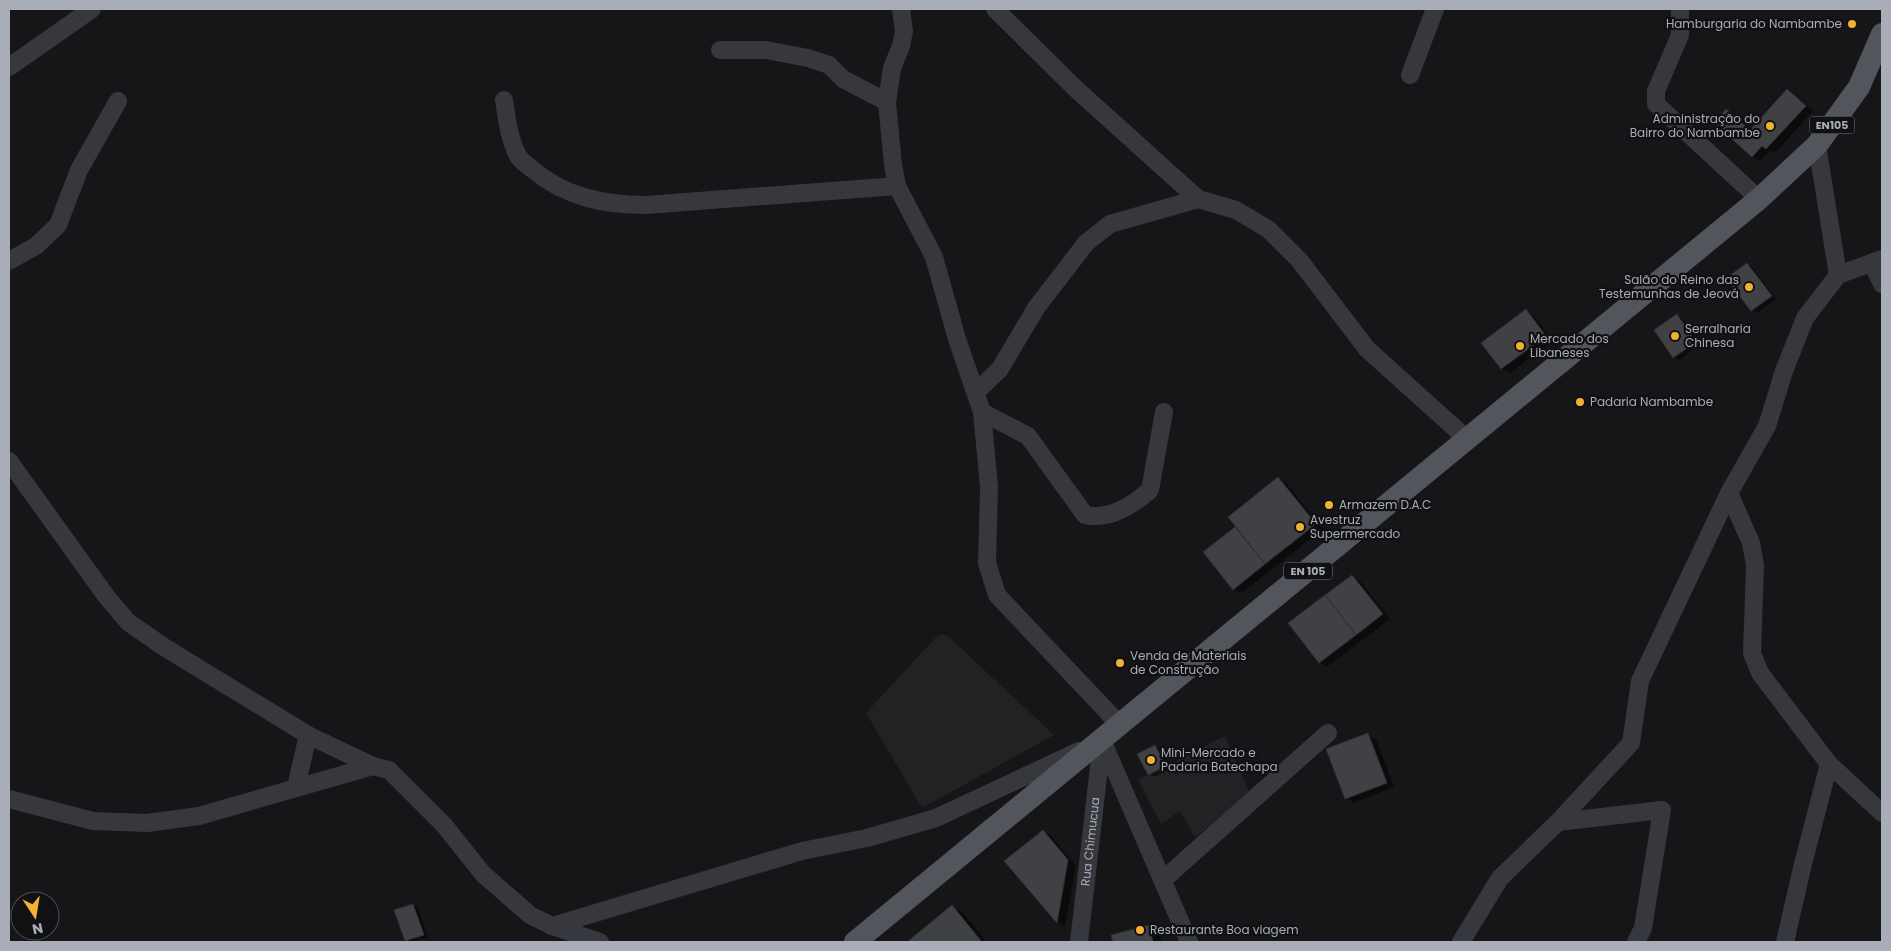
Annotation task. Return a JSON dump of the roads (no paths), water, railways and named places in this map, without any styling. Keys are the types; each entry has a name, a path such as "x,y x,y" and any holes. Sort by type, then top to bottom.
{"main road":[{"name":"EN105","path":"1760,199 1817,145 1859,87 1882,34"},
{"name":"EN 105","path":"855,942 1760,199"}],"street":[{"path":"9,67 92,9"},
{"path":"901,9 904,31 901,46 892,68 887,102 897,186 934,257 957,339 982,412 989,487 987,563 997,595 1120,725"},
{"path":"994,9 1076,89 1198,199 1236,210 1268,229 1300,261 1367,349 1467,439"},
{"path":"1410,75 1435,9"},
{"path":"1680,9 1680,35 1656,91 1656,104 1760,199"},
{"path":"720,50 766,50 808,58 828,65 843,79 887,102"},
{"path":"504,100 509,136 519,158 547,182 584,197 614,205 646,206 897,186"},
{"path":"9,261 36,246 58,225 79,170 118,101"},
{"path":"1817,145 1838,275"},
{"path":"976,392 1000,369 1036,308 1086,243 1110,224 1198,199"},
{"path":"1461,942 1500,878 1558,822 1631,743 1640,681 1729,493 1767,426 1784,371 1805,318 1838,275 1877,261 1882,284"},
{"path":"982,412 1028,436 1085,515 1099,518 1114,513 1150,490 1164,412"},
{"path":"9,461 106,596 128,622 164,647 308,735 372,766 389,770 444,825 483,874 530,915 552,926 600,942"},
{"path":"1729,493 1751,543 1755,565 1752,653 1760,673 1829,764 1882,813"},
{"path":"1164,879 1328,733"},
{"path":"296,786 308,735"},
{"path":"552,926 802,852 867,838 936,818 1102,740 1164,879 1189,942"},
{"name":"Rua Chimucua","path":"1079,942 1102,740"},
{"path":"1785,942 1829,764"},
{"path":"9,799 93,821 147,823 199,816 296,786 372,766"},
{"path":"1558,822 1662,810 1643,928 1636,942"}],"place":[{"name":"Hamburgaria do Nambambe","path":"1852,24"},
{"name":"Administração do Bairro do Nambambe","path":"1770,126"},
{"name":"Salão do Reino das Testemunhas de Jeová","path":"1749,287"},
{"name":"Serralharia Chinesa","path":"1675,336"},
{"name":"Mercado dos Libaneses","path":"1520,346"},
{"name":"Padaria Nambambe","path":"1580,402"},
{"name":"Armazem D.A.C","path":"1329,505"},
{"name":"Avestruz Supermercado","path":"1300,527"},
{"name":"Venda de Materiais de Construção","path":"1120,663"},
{"name":"Mini-Mercado e Padaria Batechapa","path":"1151,760"},
{"name":"Restaurante Boa viagem","path":"1140,930"}]}
